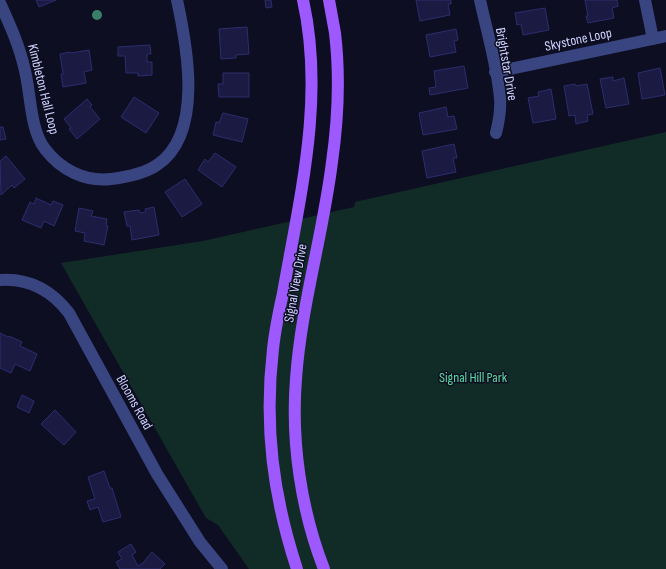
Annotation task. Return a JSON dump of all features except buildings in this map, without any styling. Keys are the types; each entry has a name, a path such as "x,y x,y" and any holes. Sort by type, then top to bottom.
{"main road":[{"name":"Signal View Drive","path":"297,569 286,538 277,499 269,428 269,396 273,348 307,154 311,113 312,72 303,0"},
{"name":"Signal View Drive","path":"324,569 311,530 302,491 295,420 296,380 300,340 332,162 337,119 335,33 329,0"}],"street":[{"name":"Kimbleton Hall Loop","path":"0,3 16,38 25,71 38,137 45,149 55,160 70,171 85,177 105,180 126,178 144,172 157,165 167,156 176,144 182,129 187,109 189,90 184,34 177,0"},
{"name":"Brightstar Drive","path":"480,0 496,72 500,99 500,116 496,133"},
{"path":"645,0 653,39"},
{"name":"Skystone Loop","path":"496,72 666,36"},
{"name":"Blooms Road","path":"0,280 24,282 38,286 62,304 73,320 157,474 200,542 222,569"}],"green space":[{"name":"Signal Hill Park","path":"666,132 666,569 249,569 218,525 206,518 61,263 203,241 354,207 355,202"}]}
